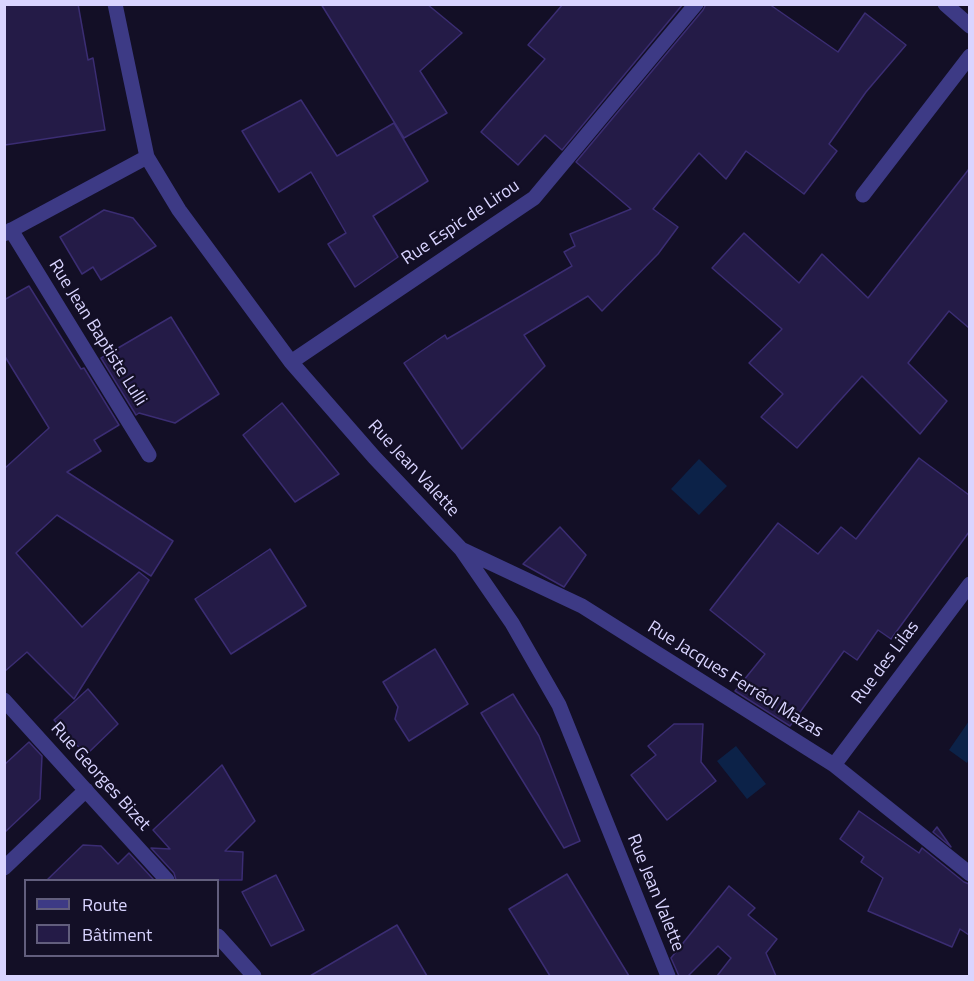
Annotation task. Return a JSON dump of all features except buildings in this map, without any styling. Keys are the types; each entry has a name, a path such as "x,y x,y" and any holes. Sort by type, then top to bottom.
{"street":[{"name":"Rue Jean Valette","path":"115,4 147,157 179,210 291,362 374,457 461,549 512,623 559,705 668,976"},
{"name":"Rue Espic de Lirou","path":"291,362 534,198 696,4"},
{"path":"945,4 969,26"},
{"path":"863,195 969,56"},
{"path":"8,232 147,157"},
{"name":"Rue Jean Baptiste Lulli","path":"8,232 149,455"},
{"name":"Rue Jacques Ferréol Mazas","path":"461,549 582,606 834,765 969,874"},
{"name":"Rue des Lilas","path":"834,765 969,584"},
{"name":"Rue Georges Bizet","path":"4,700 166,879"},
{"path":"4,868 86,790"},
{"path":"219,937 254,976"}],"water":[{"path":"699,459 727,486 699,515 671,489"},
{"path":"969,721 969,759 967,763 949,750"},
{"path":"736,746 766,784 747,799 717,761"}]}
